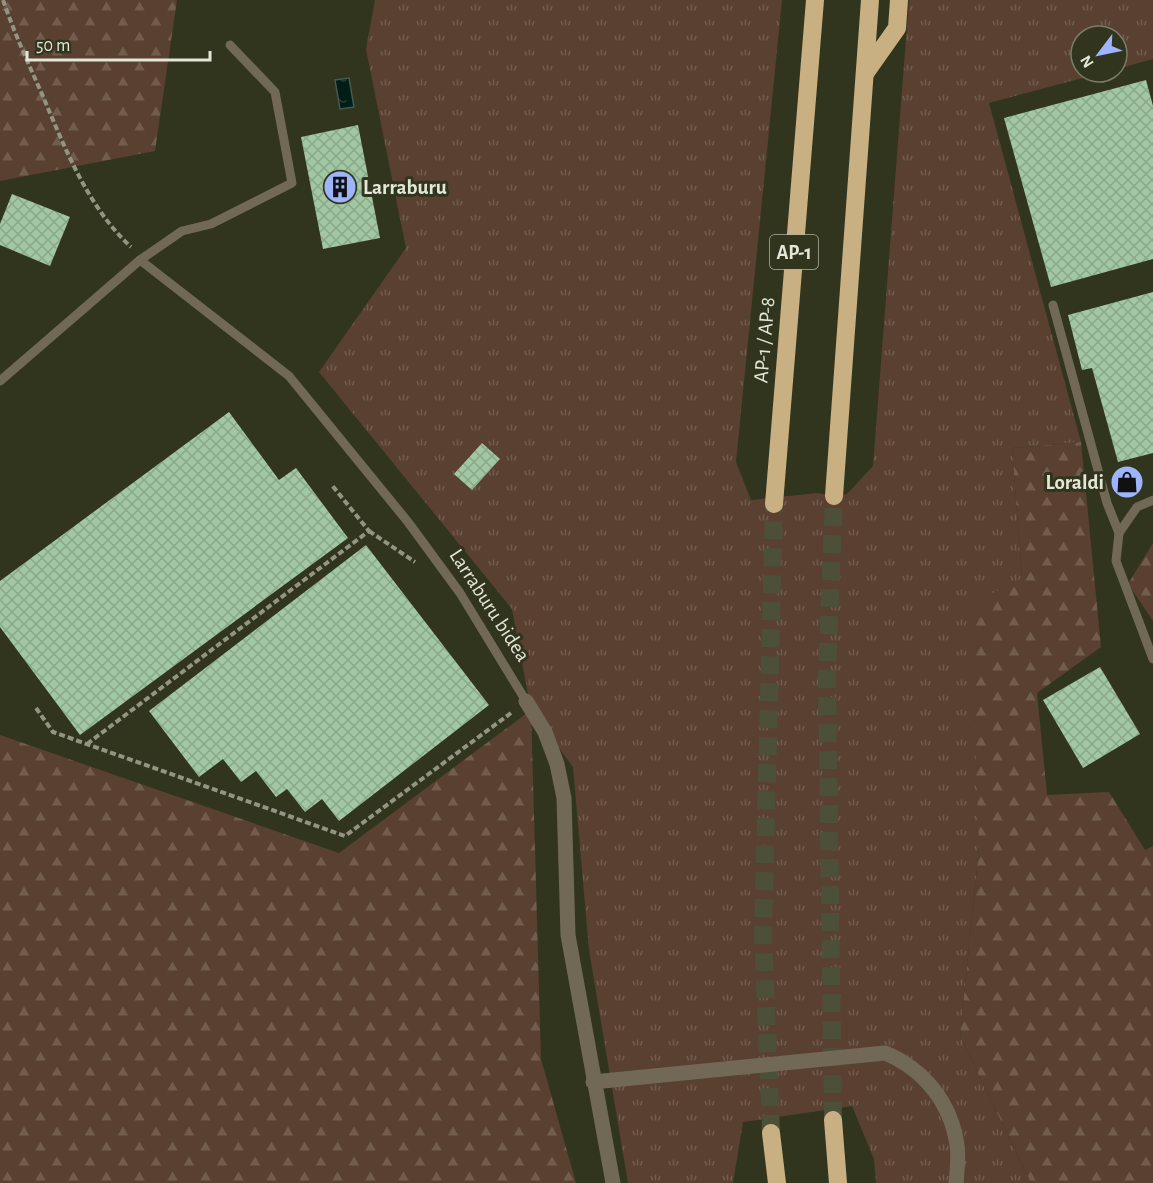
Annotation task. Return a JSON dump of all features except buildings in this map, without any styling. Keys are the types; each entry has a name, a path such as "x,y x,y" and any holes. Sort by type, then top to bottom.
{"highway":[{"name":"AP-1 / AP-8","path":"774,504 815,0"},
{"path":"834,496 870,0"},
{"path":"865,73 897,28 899,0"},
{"path":"833,1120 838,1183"},
{"path":"771,1133 777,1183"}],"street":[{"name":"Larraburu bidea","path":"526,701 545,732 557,765 564,798 568,935 613,1183"},
{"path":"593,1082 885,1053 901,1059 916,1070 936,1091 949,1114 958,1146 956,1183"}],"lane":[{"path":"0,381 140,260 182,231 211,224 292,183 275,92 230,45"},
{"name":"Larraburu bidea","path":"140,260 289,376 408,522 460,593 526,701"},
{"path":"1053,305 1107,503 1119,532 1116,561 1153,659"},
{"path":"1119,532 1137,507 1153,500"}],"path":[{"path":"3,0 63,143 87,191 116,233 131,247 140,260"},
{"path":"87,744 369,531 332,484"},
{"path":"36,708 53,732 345,836 526,701"}],"green space":[{"path":"0,0 177,0 155,151 0,181"},
{"path":"375,0 782,0 736,462 751,500 818,493 834,496 847,494 873,466 909,0 1153,0 1153,59 1129,66 1129,24 1069,24 1069,82 989,103 1081,442 1012,448 1022,578 979,847 960,1036 1031,1183 876,1183 874,1159 852,1106 743,1122 733,1183 628,1183 589,950 573,767 531,710 512,609 319,372 406,248 366,49"},
{"path":"1081,442 1101,647 1037,693 1047,795 1109,792 1145,850 1153,846 1153,1183 1031,1183 960,1036 979,847 970,605 1022,578 1012,448"},
{"path":"1153,543 1153,621 1128,584"},
{"path":"531,710 541,1059 576,1183 0,1183 0,735 339,853"}],"water":[{"path":"349,78 354,107 340,109 335,80"}],"tunnel":[{"path":"833,1120 827,677 834,496"},
{"path":"771,1133 763,933 774,504"}],"place":[{"name":"Larraburu","path":"340,187"},
{"name":"Loraldi","path":"1127,482"}]}
